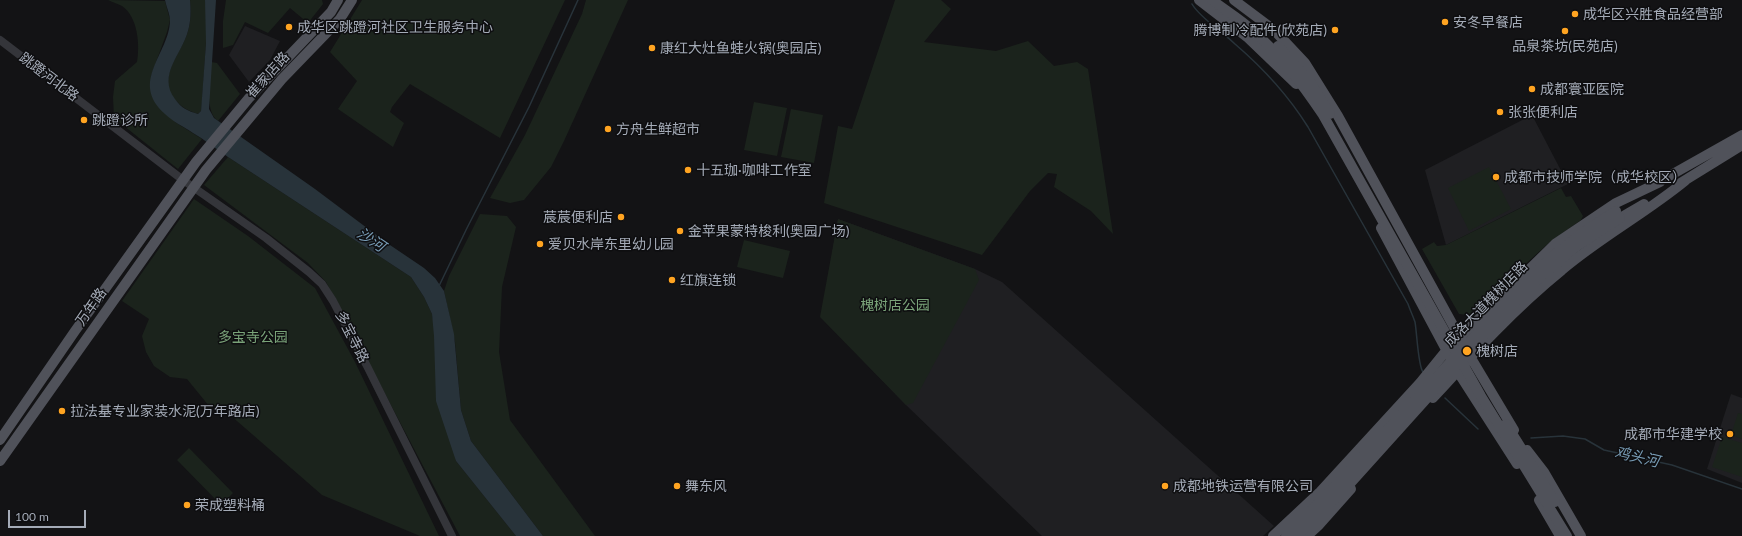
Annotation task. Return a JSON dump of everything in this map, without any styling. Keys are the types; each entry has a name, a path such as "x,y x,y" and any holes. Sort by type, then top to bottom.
{"main road":[{"name":"崔家店路","path":"196,162 240,107 331,12 338,0"},
{"name":"崔家店路","path":"206,170 282,79 340,19 352,0"},
{"path":"1199,0 1247,37 1289,76 1319,117 1458,372 1529,482 1560,536"},
{"path":"1212,0 1252,29 1302,84 1323,115 1481,396 1567,536"},
{"path":"1223,0 1255,24 1278,45 1311,83 1486,392 1543,481 1575,536"},
{"path":"1234,0 1274,30 1304,63 1338,116 1470,358 1525,447 1544,472 1581,536"},
{"name":"成洛大道槐树店路","path":"1297,536 1348,486 1530,286 1577,246 1660,182 1742,135"},
{"name":"成洛大道槐树店路","path":"1286,536 1340,481 1519,288 1553,256 1585,231 1684,180 1742,145"},
{"name":"万年路","path":"0,440 75,331 196,162"},
{"name":"万年路","path":"0,461 193,186 206,170"},
{"path":"1307,536 1319,525 1518,307 1586,250 1665,197 1684,180"},
{"path":"1273,536 1320,492 1420,383 1446,351 1555,244 1616,203 1660,182"}],"street":[{"name":"跳蹬河北路","path":"0,40 183,180 193,186"},
{"name":"多宝寺路","path":"193,186 266,238 310,272 322,284 333,301 368,368 452,536"}],"shaded area":[{"path":"245,26 280,41 270,60 249,82 229,55"},
{"name":"成都市技师学院（成华校区）","path":"1532,115 1568,184 1446,245 1425,170"},
{"path":"838,219 975,269 1002,282 1274,526 1263,536 1042,536 906,405 821,317"},
{"name":"成都市华建学校","path":"1731,394 1742,398 1742,483 1707,469"}],"green space":[{"path":"108,0 165,1 170,20 151,76 175,122 202,139 178,169 114,118 113,97 115,81 137,62 138,40 132,17 122,6"},
{"path":"190,0 205,0 206,5 206,43 202,102 201,111 198,114 181,106 173,97 169,89 168,81 169,72 188,31 190,23"},
{"path":"226,0 322,0 323,4 308,23 290,8 268,33 245,22 233,45 223,48 223,21"},
{"path":"362,0 565,0 500,138 410,84 392,107 390,112 404,123 393,147 338,109 357,81 330,52"},
{"path":"586,0 628,0 551,167 524,200 510,203 490,198 525,135 582,14"},
{"path":"895,0 941,0 951,9 924,42 996,51 1028,41 1054,66 1077,62 1088,69 1113,234 1091,211 1054,187 1057,174 1048,173 1030,191 982,255 824,203 838,126 852,129"},
{"path":"211,62 217,63 240,94 218,121 211,110 209,102"},
{"path":"754,102 787,108 777,156 744,150"},
{"path":"791,109 823,115 814,163 781,157"},
{"path":"228,157 411,277 424,297 432,314 456,461 516,536 460,536 326,282 308,263 204,185"},
{"path":"1489,167 1511,209 1469,231 1448,188"},
{"path":"1561,188 1566,197 1571,196 1583,216 1581,220 1550,242 1521,268 1477,316 1459,314 1422,249 1434,242 1437,246 1446,245"},
{"name":"多宝寺公园","path":"194,199 248,236 315,288 355,362 439,536 420,536 322,495 222,408 209,406 187,379 170,377 154,366 146,352 142,336 149,319 122,301"},
{"path":"480,214 507,216 516,227 502,287 499,352 510,420 595,536 543,536 471,441 461,410 455,342 444,291 449,276"},
{"name":"槐树店公园","path":"838,219 975,269 979,280 913,403 906,405 820,317"},
{"path":"744,240 790,251 783,278 737,267"},
{"path":"1738,413 1742,414 1742,439 1731,435"},
{"path":"1722,437 1742,443 1742,477 1712,467"},
{"path":"189,448 233,493 221,505 177,460"}],"water":[{"name":"沙河","path":"165,0 190,0 190,23 188,31 172,65 169,81 170,90 180,105 198,114 201,111 206,43 205,0 216,0 209,109 214,118 315,189 387,243 424,268 435,278 444,291 454,334 461,410 471,441 543,536 516,536 456,461 436,401 432,314 424,297 411,277 175,122 165,114 155,102 150,91 150,79 168,33 170,21"}],"waterway":[{"path":"439,286 529,107 578,0"},
{"path":"1192,4 1200,14 1230,39 1265,72 1292,104 1308,127 1408,304 1415,322 1421,369 1423,372"},
{"path":"1445,398 1478,429"},
{"name":"鸡头河","path":"1531,438 1563,436 1585,439 1604,450 1672,465 1742,489"}],"place":[{"name":"成华区兴胜食品经营部","path":"1575,14"},
{"name":"安冬早餐店","path":"1445,22"},
{"name":"成华区跳蹬河社区卫生服务中心","path":"289,27"},
{"name":"腾博制冷配件(欣苑店)","path":"1335,30"},
{"name":"品泉茶坊(民苑店)","path":"1565,31"},
{"name":"康红大灶鱼蛙火锅(奥园店)","path":"652,48"},
{"name":"成都寰亚医院","path":"1532,89"},
{"name":"张张便利店","path":"1500,112"},
{"name":"跳蹬诊所","path":"84,120"},
{"name":"方舟生鲜超市","path":"608,129"},
{"name":"十五珈·咖啡工作室","path":"688,170"},
{"name":"成都市技师学院（成华校区）","path":"1496,177"},
{"name":"莀莀便利店","path":"621,217"},
{"name":"金苹果蒙特梭利(奥园广场)","path":"680,231"},
{"name":"爱贝水岸东里幼儿园","path":"540,244"},
{"name":"红旗连锁","path":"672,280"},
{"name":"槐树店","path":"1467,351"},
{"name":"拉法基专业家装水泥(万年路店)","path":"62,411"},
{"name":"成都市华建学校","path":"1730,434"},
{"name":"舞东风","path":"677,486"},
{"name":"成都地铁运营有限公司","path":"1165,486"},
{"name":"荣成塑料桶","path":"187,505"}]}
